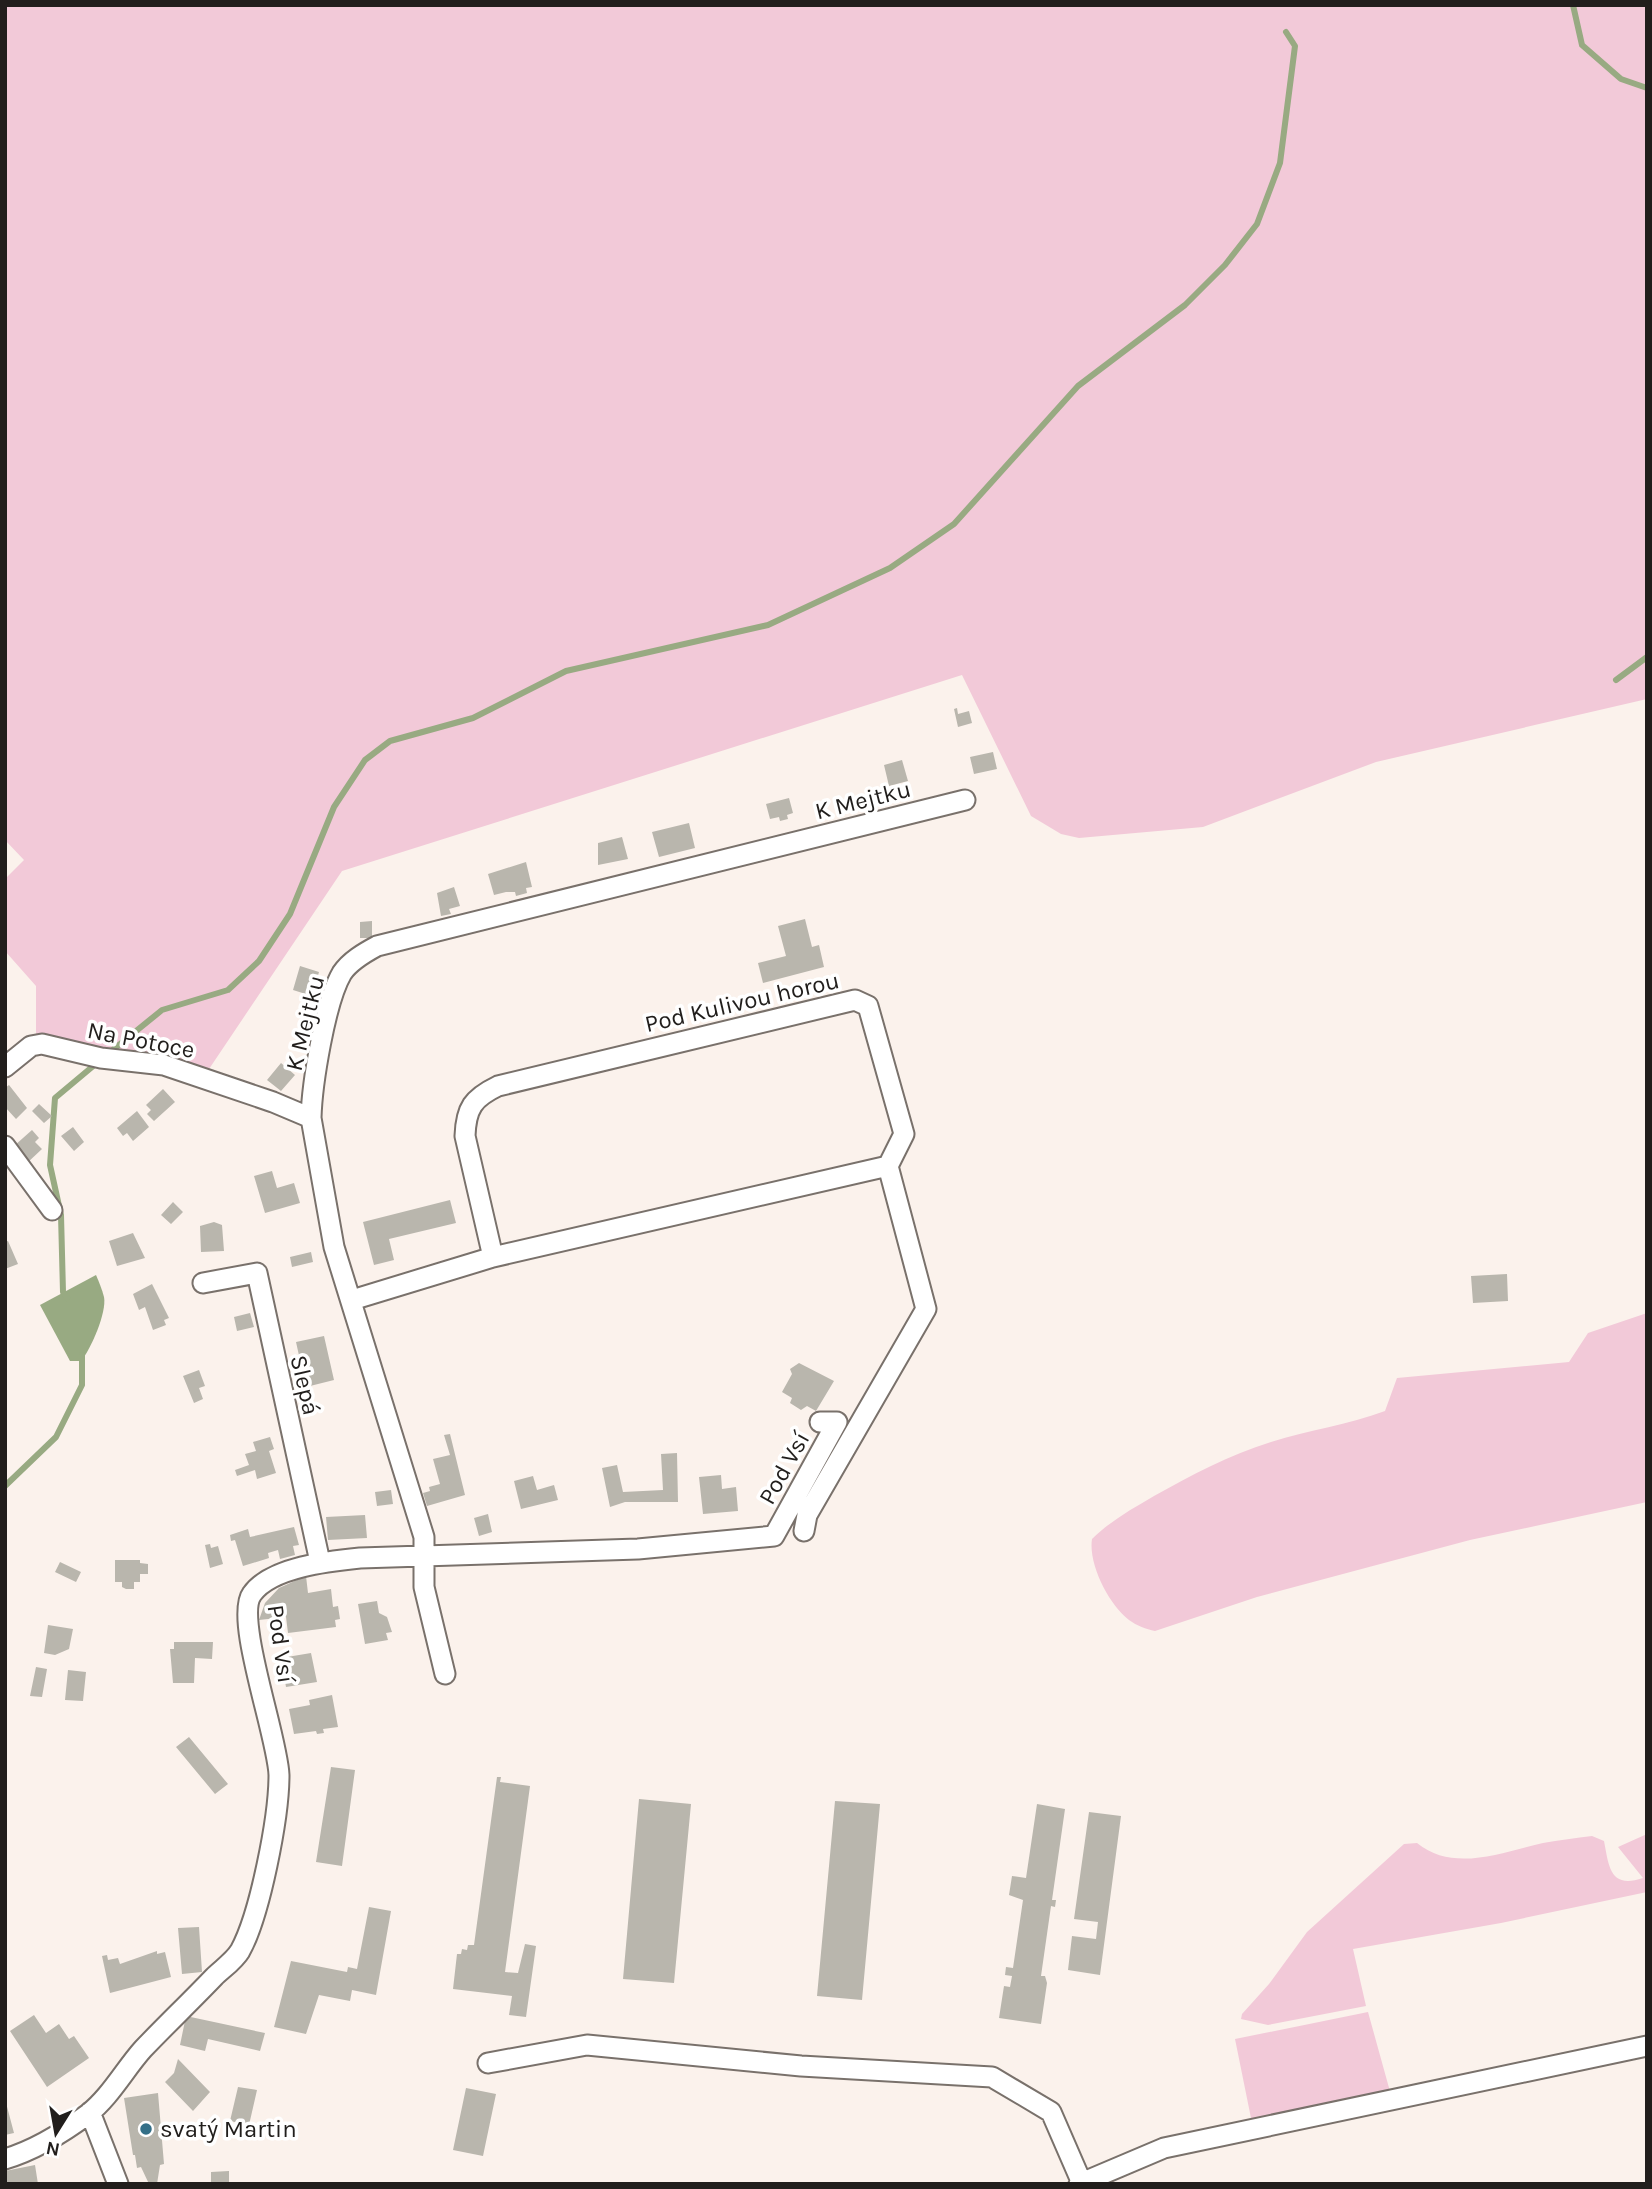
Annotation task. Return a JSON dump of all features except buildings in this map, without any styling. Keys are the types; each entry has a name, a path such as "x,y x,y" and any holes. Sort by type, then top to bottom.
{"street":[{"name":"K Mejtku","path":"445,1674 424,1587 424,1537 334,1247 311,1118 312,1097 335,989 343,971 377,946 965,800"},
{"name":"Pod Kulivou horou","path":"493,1257 465,1136 466,1117 471,1103 486,1091 855,1000 868,1006 904,1134 888,1166"},
{"name":"Na Potoce","path":"5,1068 31,1046 42,1044 101,1058 164,1065 273,1102 311,1118"},
{"path":"5,1146 52,1210"},
{"path":"352,1300 493,1257 888,1166"},
{"name":"Pod Vsí","path":"804,1531 807,1515 926,1309 888,1166"},
{"name":"Slepá","path":"203,1283 257,1273 320,1562"},
{"name":"Pod Vsí","path":"90,2112 141,2051 239,1952 247,1935 272,1830 279,1778 273,1730 254,1663 247,1614 250,1595 263,1584 284,1574 320,1562 423,1553 638,1549 774,1536 837,1422 820,1422"},
{"path":"488,2063 587,2045 800,2066 992,2077 1051,2112 1080,2182 1164,2148 1647,2046"},
{"path":"5,2159 28,2152 90,2112 118,2184"}],"shaded area":[{"path":"5,5 1647,5 1647,699 1376,762 1203,827 1079,838 1061,834 1031,816 962,675 342,871 205,1075 36,1044 36,986 5,951 5,879 24,860 5,840"},
{"path":"96,1275 104,1297 101,1321 81,1361 70,1361 40,1305"},
{"path":"1647,1313 1647,1502 1470,1540 1257,1597 1155,1631 1129,1620 1114,1605 1101,1583 1093,1560 1092,1539 1129,1511 1211,1466 1271,1442 1385,1411 1397,1378 1569,1362 1588,1333"},
{"path":"1647,1834 1647,1892 1501,1923 1353,1949 1366,2006 1268,2025 1241,2019 1242,2014 1269,1984 1307,1932 1404,1844 1417,1843 1431,1852 1462,1859 1592,1836 1604,1841 1610,1867 1617,1878 1632,1881 1643,1878 1618,1847"},
{"path":"1368,2012 1391,2095 1252,2123 1235,2039"}],"waterway":[{"path":"1573,5 1582,45 1621,79 1647,88"},
{"path":"109,1053 162,1010 228,990 259,961 290,914 334,807 365,760 390,741 473,718 566,671 768,625 890,568 954,524 1078,386 1185,305 1225,265 1257,224 1280,163 1295,46 1286,32"},
{"path":"1616,680 1647,657"},
{"path":"67,1298 63,1292 61,1215 50,1165 55,1098 98,1062"},
{"path":"5,1486 56,1437 82,1385 82,1355"}],"place":[{"name":"svatý Martin","path":"146,2129"}]}
